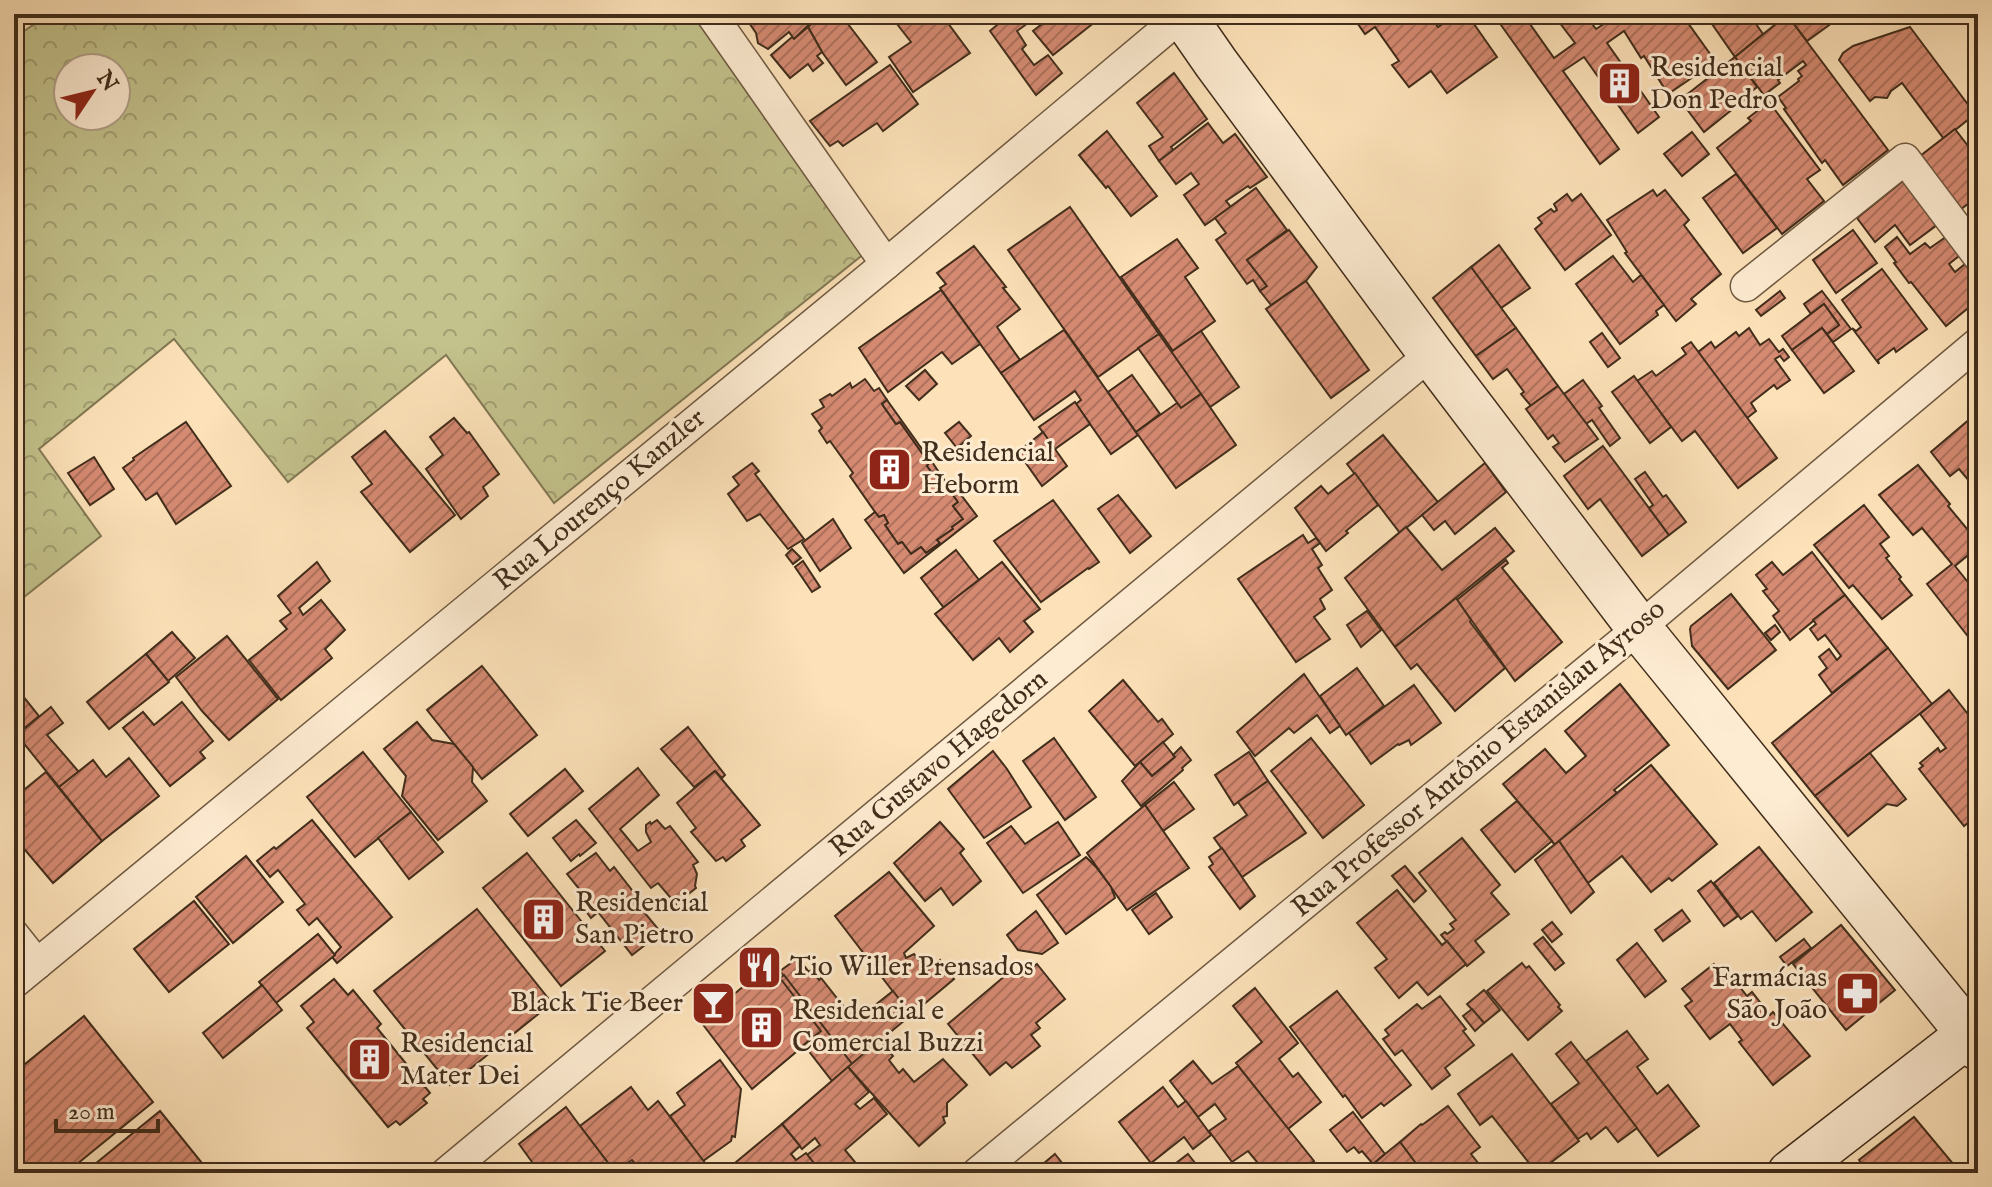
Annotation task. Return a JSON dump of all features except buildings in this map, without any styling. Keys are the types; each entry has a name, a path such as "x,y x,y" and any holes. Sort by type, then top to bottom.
{"main road":[{"path":"1183,14 1431,354 1639,628 1975,1036 1790,1173"}],"street":[{"path":"711,14 886,264"},
{"name":"Rua Lourenço Kanzler","path":"14,983 886,264 1183,14"},
{"path":"1746,286 1905,159 1978,256"},
{"name":"Rua Professor Antônio Estanislau Ayroso","path":"977,1173 1639,628 1978,343"},
{"name":"Rua Gustavo Hagedorn","path":"446,1173 1431,354"},
{"path":"14,935 37,964"}],"green space":[{"path":"49,14 697,14 865,253 554,503 446,355 288,482 174,339 39,449 101,536 14,605 14,38"}],"place":[{"name":"Residencial Don Pedro","path":"1619,84"},
{"name":"Residencial Heborm","path":"890,469"},
{"name":"Residencial San Pietro","path":"544,919"},
{"name":"Tio Willer Prensados","path":"759,967"},
{"name":"Farmácias São João","path":"1858,994"},
{"name":"Black Tie Beer","path":"714,1003"},
{"name":"Residencial e Comercial Buzzi","path":"761,1027"},
{"name":"Residencial Mater Dei","path":"369,1060"}]}
